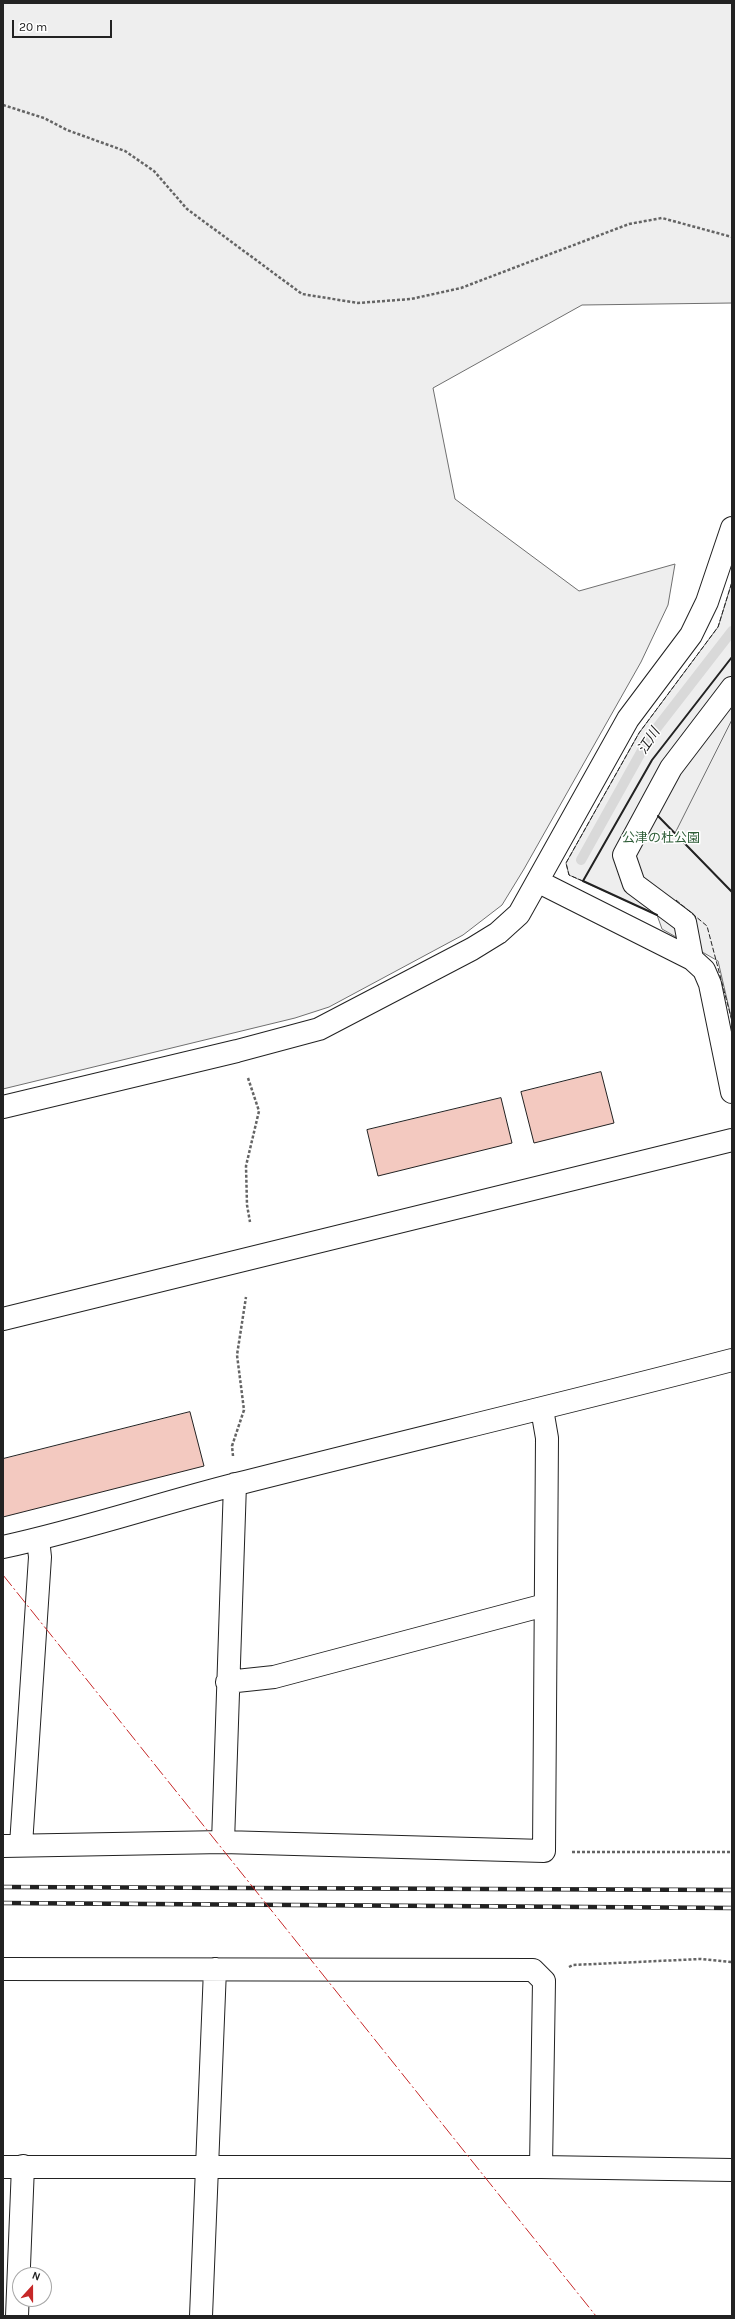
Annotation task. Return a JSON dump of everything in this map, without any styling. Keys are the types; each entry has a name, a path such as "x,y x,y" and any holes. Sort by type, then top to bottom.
{"street":[{"path":"3,1107 237,1051 319,1029 472,949 498,933 519,914 539,882 628,719 691,635 708,602 732,528"},
{"path":"692,959 685,922 634,884 624,855 671,768 732,688"},
{"path":"539,882 692,959 704,970 710,984 732,1092"},
{"path":"3,1318 732,1140"},
{"path":"3,1547 38,1539 235,1484 542,1409 732,1360"},
{"path":"38,1539 40,1558 12,1845 223,1842 544,1852 547,1438 542,1409"},
{"path":"223,1842 227,1682 235,1484"},
{"path":"227,1682 274,1677 545,1605"},
{"path":"3,1969 533,1970 544,1981 541,2167"},
{"path":"201,2316 215,1969"},
{"path":"17,2316 13,2166 541,2167 732,2170"}],"path":[{"path":"3,105 44,118 67,130 125,150 154,171 187,209 302,294 358,303 411,299 461,288 629,224 662,218 732,237"},
{"path":"237,1051 253,1090 259,1111 246,1166 247,1205 250,1222"},
{"path":"235,1484 232,1446 244,1410 237,1355 246,1297"},
{"path":"544,1852 732,1852"},
{"path":"544,1981 573,1965 700,1959 732,1962"}],"green space":[{"path":"3,3 732,3 732,303 582,305 433,388 455,499 579,591 675,564 668,605 641,662 524,869 502,905 463,935 329,1007 295,1018 3,1089"},
{"name":"公津の杜公園","path":"732,582 732,1021 718,961 662,929 657,915 569,875 566,863 639,733 718,627"}],"shaded area":[{"path":"732,720 732,892 675,834"}],"building":[{"path":"601,1072 614,1123 534,1143 521,1092"},
{"path":"501,1098 512,1143 378,1176 367,1130"},
{"path":"190,1412 204,1466 3,1517 3,1459"}],"waterway":[{"name":"江川","path":"581,860 649,738 732,631"}],"railway":[{"path":"3,1887 732,1890"},
{"path":"3,1903 732,1908"}],"fence":[{"path":"583,881 569,875 566,863 639,733 718,627 732,582"},
{"path":"676,900 707,926 732,1021"}],"wall":[{"path":"657,915 583,881 652,760 732,657"},
{"path":"658,816 732,892"}],"power":[{"path":"3,1575 596,2316"}]}
